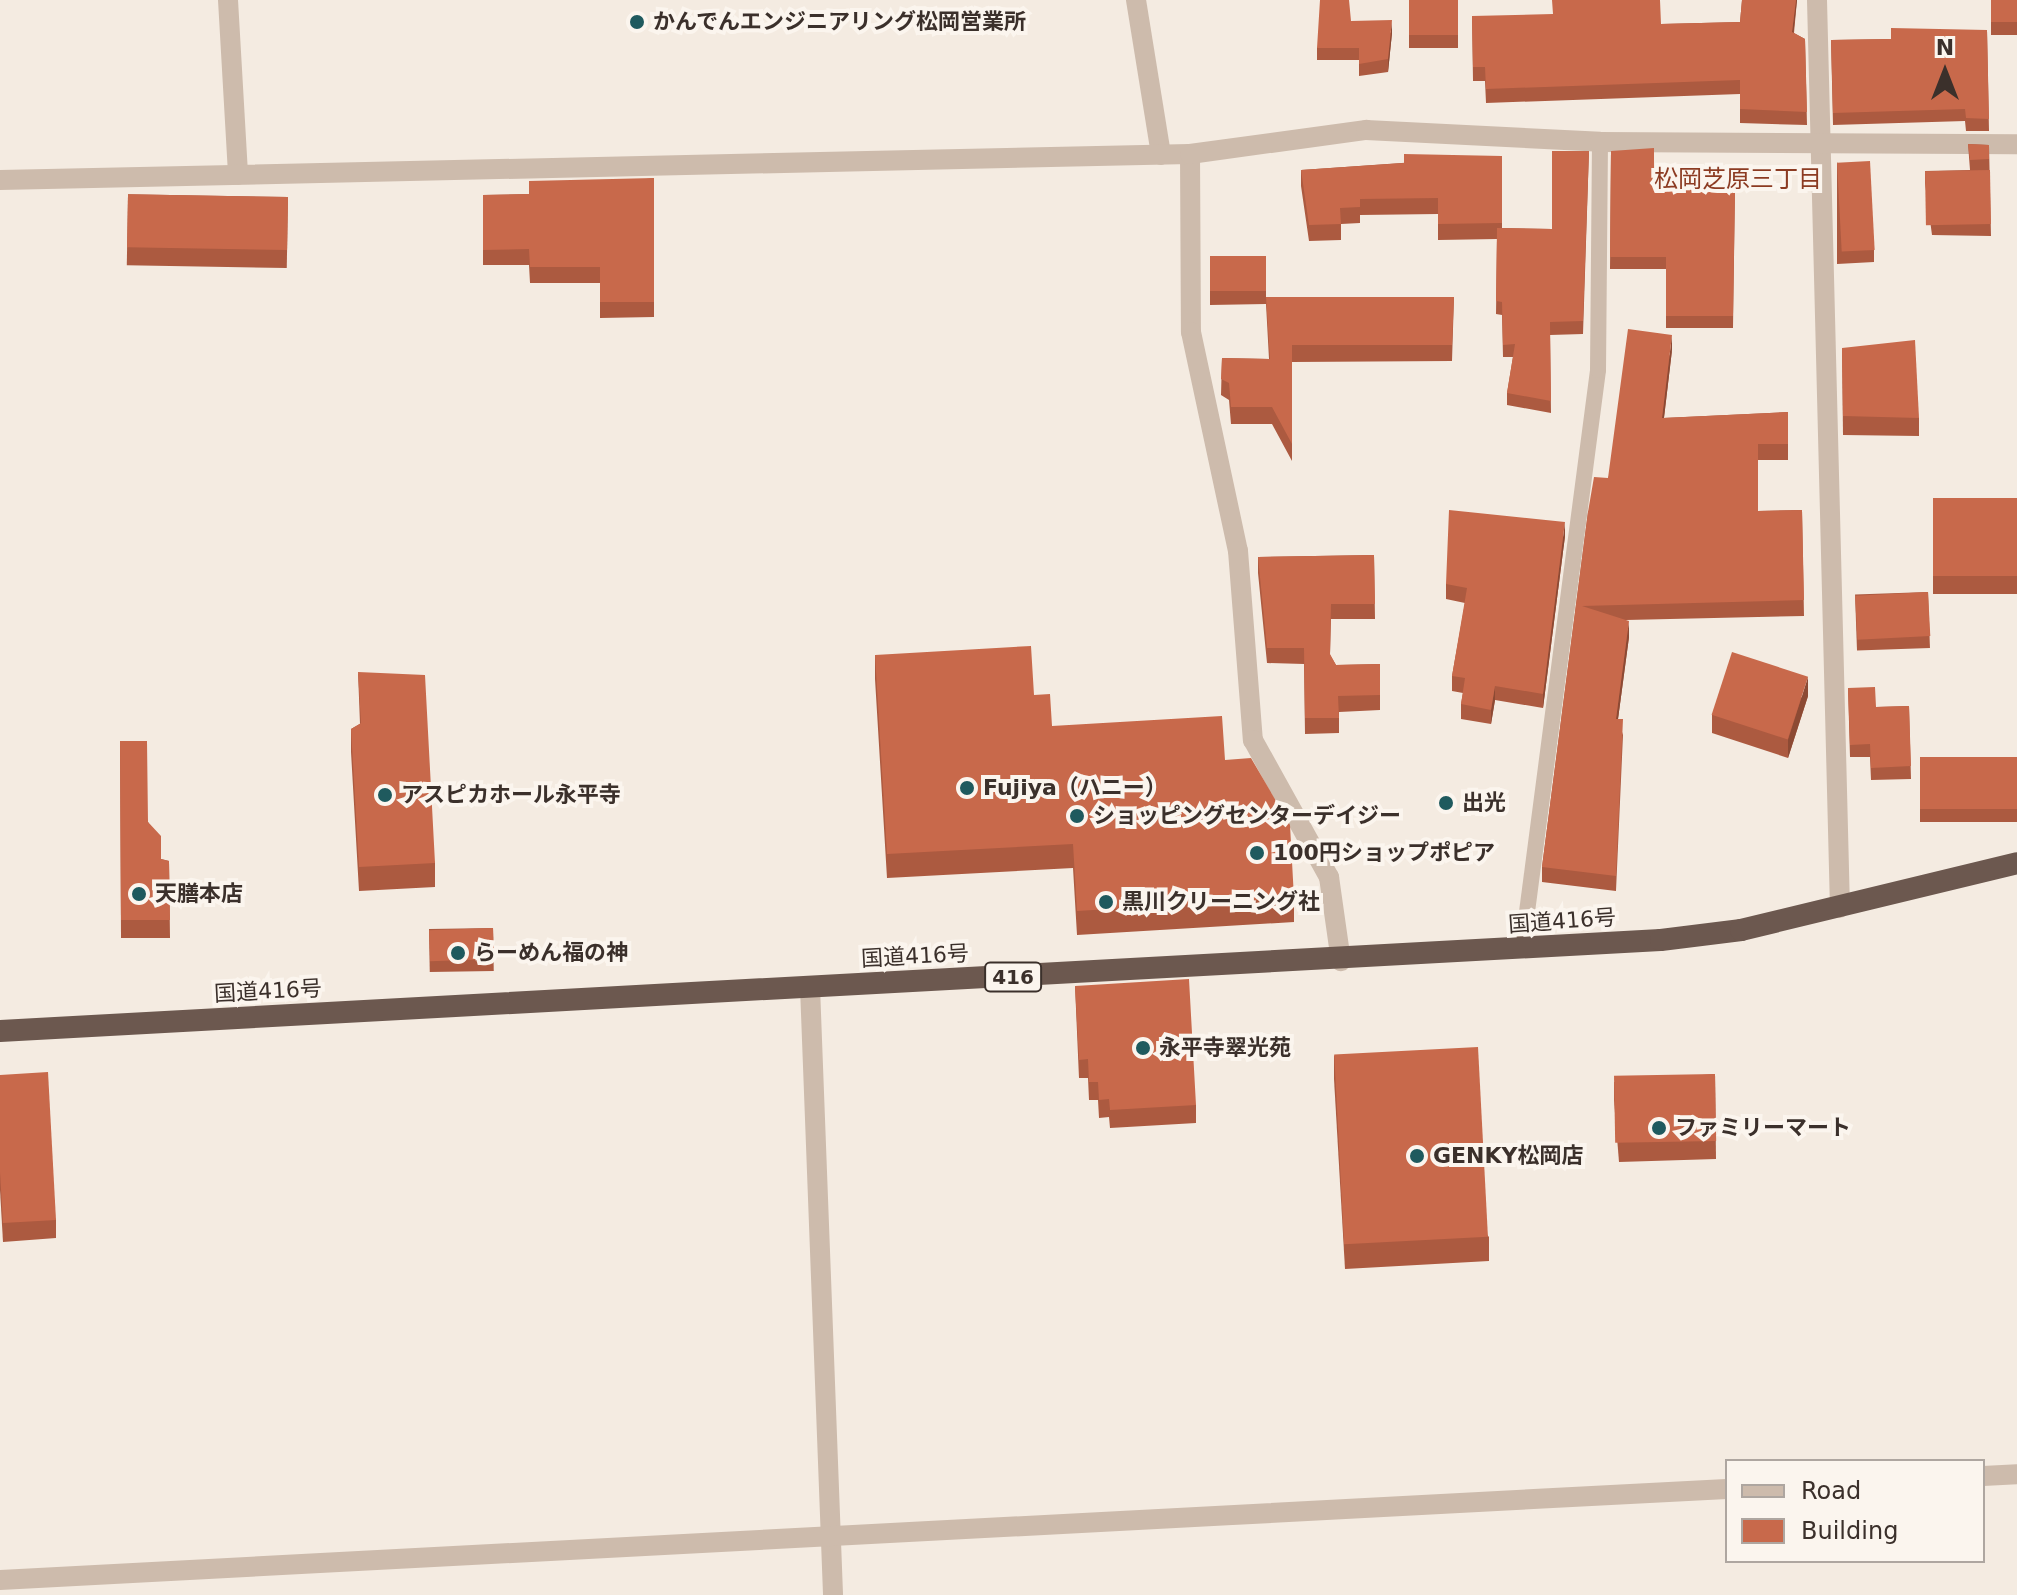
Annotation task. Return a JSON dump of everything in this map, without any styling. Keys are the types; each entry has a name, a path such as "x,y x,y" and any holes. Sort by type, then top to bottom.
{"highway":[{"name":"国道416号","path":"0,1031 1341,961 1688,937 1840,908 2017,863"}],"street":[{"path":"228,0 238,175"},
{"path":"1136,0 1161,155"},
{"path":"1817,0 1816,142 1840,908"},
{"path":"0,180 1190,154 1366,130 1600,142 2017,144"},
{"path":"1190,154 1191,332 1238,551 1253,740 1329,877 1341,961"},
{"path":"810,987 833,1595"},
{"path":"1985,1476 2017,1474"},
{"path":"0,1580 1725,1489"}],"lane":[{"path":"1522,950 1598,370 1600,142"}],"building":[{"path":"1320,0 1349,0 1351,21 1392,20 1388,59 1359,64 1359,48 1317,48"},
{"path":"1409,0 1458,0 1458,35 1409,35"},
{"path":"1552,0 1660,0 1661,24 1740,22 1742,0 1796,0 1792,32 1805,39 1807,112 1740,109 1740,80 1486,89 1485,67 1473,67 1472,16 1553,14"},
{"path":"1991,0 2017,0 2017,22 1991,22"},
{"path":"1891,28 1987,30 1989,119 1966,118 1965,109 1833,113 1831,40 1891,39"},
{"path":"1968,144 1989,145 1989,159 1970,160"},
{"path":"1654,148 1654,190 1735,189 1733,316 1666,316 1666,257 1610,257 1611,151"},
{"path":"1552,151 1589,151 1583,321 1550,322 1551,401 1507,393 1515,344 1503,345 1502,302 1496,301 1497,228 1552,229"},
{"path":"1404,154 1502,156 1502,223 1438,224 1438,198 1360,199 1360,207 1340,208 1341,224 1309,225 1301,170 1404,163"},
{"path":"1870,161 1875,250 1842,252 1837,163"},
{"path":"1990,170 1991,224 1926,225 1925,171"},
{"path":"654,178 654,302 600,302 600,267 530,267 529,249 483,250 483,195 529,194 529,181"},
{"path":"128,194 288,197 287,250 127,247"},
{"path":"1210,256 1266,256 1266,291 1210,291"},
{"path":"1266,297 1454,297 1452,345 1292,345 1292,444 1272,407 1231,407 1229,383 1221,379 1222,358 1270,359"},
{"path":"1628,329 1672,335 1662,418 1788,412 1788,444 1758,444 1758,511 1802,510 1804,600 1582,606 1629,621 1616,719 1623,719 1616,876 1542,867 1588,512 1594,477 1608,478"},
{"path":"1915,340 1919,418 1843,416 1842,348"},
{"path":"1933,498 2017,498 2017,576 1933,576"},
{"path":"1449,510 1565,522 1543,694 1495,686 1491,710 1461,704 1465,678 1452,676 1467,588 1446,584"},
{"path":"1374,555 1375,604 1331,604 1330,654 1336,665 1380,664 1380,695 1338,696 1339,718 1305,718 1304,648 1267,648 1258,557"},
{"path":"1928,592 1930,636 1857,640 1855,596"},
{"name":"ショッピングセンターデイジー","path":"1031,646 1034,695 1050,694 1052,726 1222,716 1225,760 1251,758 1290,825 1294,898 1077,911 1073,844 887,854 875,655"},
{"path":"1732,652 1808,677 1788,739 1712,715"},
{"path":"358,672 425,675 435,863 359,867 351,729 361,723"},
{"path":"1875,687 1876,707 1909,706 1911,766 1871,768 1870,744 1850,745 1848,688"},
{"path":"120,741 147,741 148,822 161,836 161,859 169,861 170,920 121,920"},
{"path":"1920,757 2017,757 2017,809 1920,809"},
{"path":"493,928 494,959 430,961 429,930"},
{"path":"1189,979 1196,1105 1110,1110 1109,1099 1099,1100 1098,1082 1089,1082 1088,1059 1079,1060 1075,986"},
{"path":"1478,1047 1488,1237 1344,1244 1334,1055"},
{"path":"48,1072 56,1220 3,1223 0,1075"},
{"path":"1715,1074 1716,1141 1615,1143 1614,1076"}],"place":[{"name":"かんでんエンジニアリング松岡営業所","path":"637,22"},
{"name":"Fujiya（ハニー）","path":"967,788"},
{"name":"アスピカホール永平寺","path":"385,795"},
{"name":"出光","path":"1446,803"},
{"name":"ショッピングセンターデイジー","path":"1077,816"},
{"name":"100円ショップポピア","path":"1257,853"},
{"name":"天膳本店","path":"139,894"},
{"name":"黒川クリーニング社","path":"1106,902"},
{"name":"らーめん福の神","path":"458,953"},
{"name":"永平寺翠光苑","path":"1143,1048"},
{"name":"ファミリーマート","path":"1659,1128"},
{"name":"GENKY松岡店","path":"1417,1156"}],"district":[{"name":"松岡芝原三丁目","path":"1738,180"}]}
